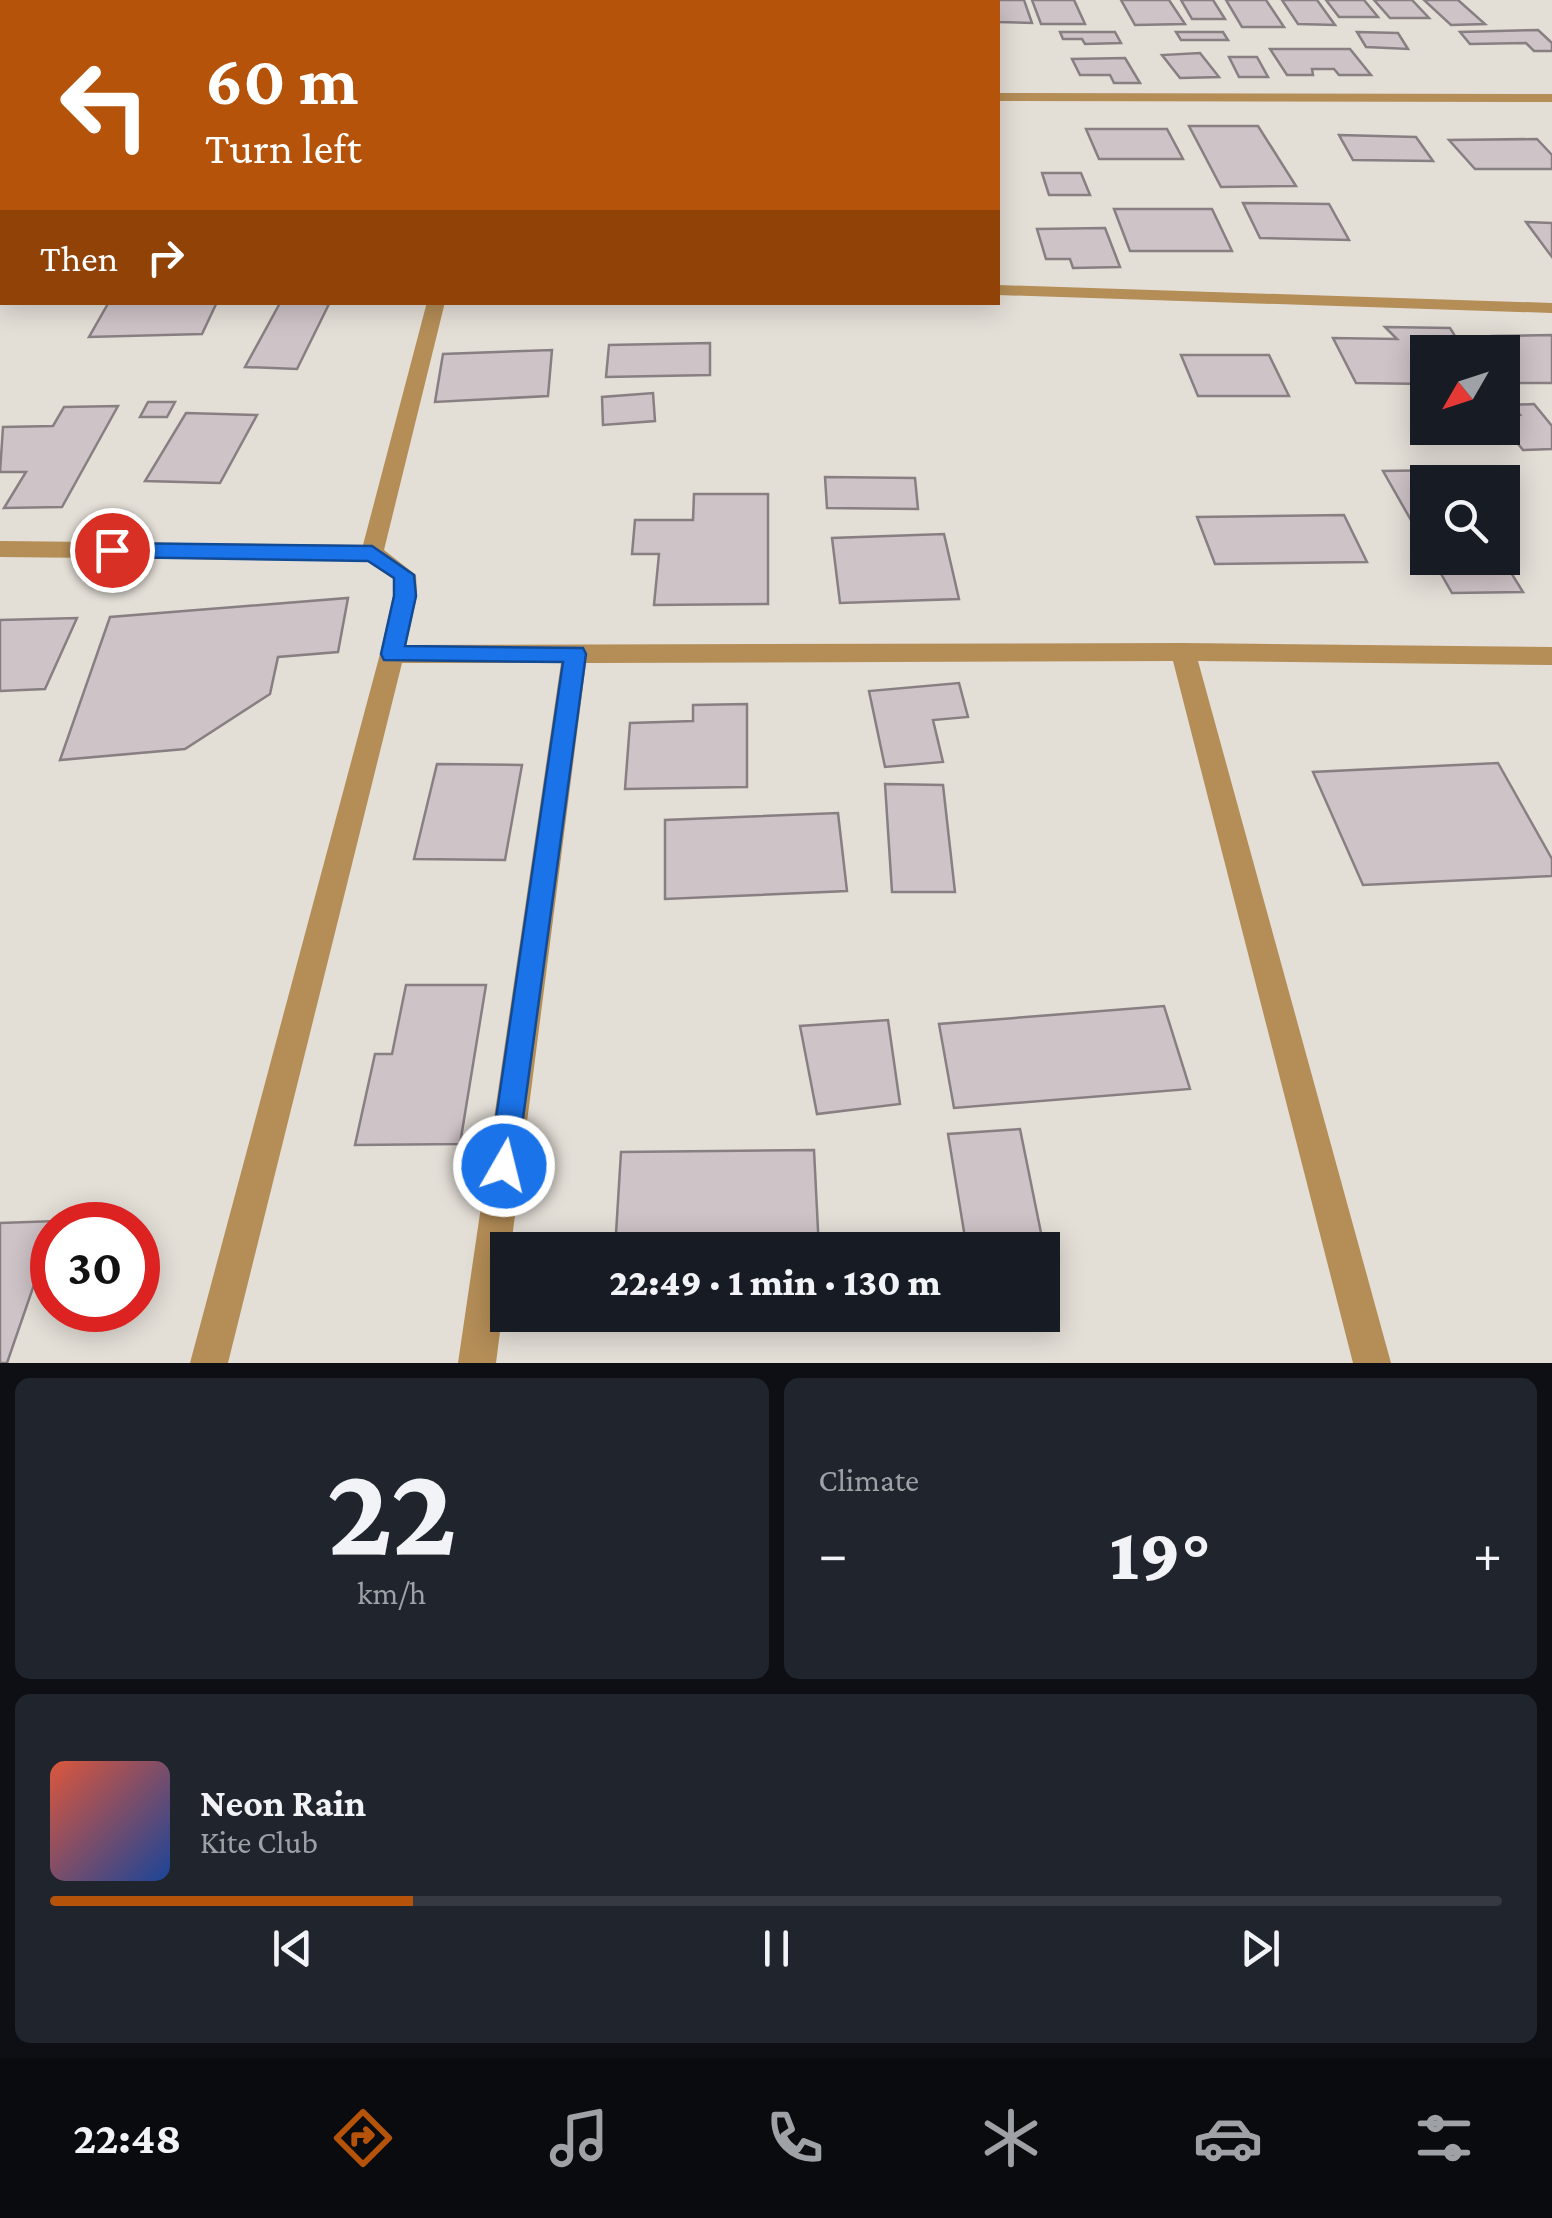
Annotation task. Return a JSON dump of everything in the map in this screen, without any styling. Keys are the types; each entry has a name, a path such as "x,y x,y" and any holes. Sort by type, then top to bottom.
{"street":[{"path":"1000,97 1552,98"},
{"path":"1000,290 1552,308"},
{"path":"372,554 435,305"},
{"path":"0,549 372,554 404,575 405,596 392,654 208,1363"},
{"path":"392,654 1183,652 1552,656"},
{"path":"1183,652 1372,1363"},
{"path":"477,1363 575,654"}],"building":[{"path":"1000,0 1024,0 1032,23 1000,22"},
{"path":"1032,0 1074,0 1085,24 1041,24"},
{"path":"1121,0 1169,0 1185,24 1135,25"},
{"path":"1181,0 1213,0 1225,19 1192,19"},
{"path":"1226,0 1266,0 1284,27 1242,27"},
{"path":"1282,0 1317,0 1335,25 1298,24"},
{"path":"1326,0 1364,0 1378,17 1339,17"},
{"path":"1374,0 1412,0 1429,18 1390,18"},
{"path":"1424,0 1458,0 1485,24 1451,25"},
{"path":"1538,30 1552,43 1552,51 1534,51 1526,43 1470,44 1460,32"},
{"path":"1060,32 1115,32 1121,43 1085,44 1082,39 1063,39"},
{"path":"1176,32 1223,32 1228,40 1181,40"},
{"path":"1357,32 1398,33 1408,49 1366,47"},
{"path":"1270,49 1350,49 1371,75 1339,75 1334,69 1312,69 1313,75 1287,75"},
{"path":"1200,53 1219,77 1180,78 1162,55"},
{"path":"1229,57 1257,57 1268,77 1239,77"},
{"path":"1125,58 1140,83 1114,83 1110,75 1080,75 1072,59"},
{"path":"1189,126 1258,126 1296,186 1221,187"},
{"path":"1086,129 1167,129 1183,159 1099,159"},
{"path":"1339,135 1416,137 1433,161 1353,160"},
{"path":"1537,139 1552,155 1552,169 1475,169 1449,140"},
{"path":"1042,173 1081,173 1090,195 1049,195"},
{"path":"1243,203 1329,204 1349,240 1260,238"},
{"path":"1114,209 1212,209 1232,251 1130,251"},
{"path":"1526,222 1552,223 1552,257"},
{"path":"1105,228 1120,267 1073,268 1070,259 1046,259 1037,229"},
{"path":"107,305 216,305 202,334 89,337"},
{"path":"279,305 329,305 297,369 245,367"},
{"path":"1385,327 1450,328 1454,335 1410,335 1410,384 1356,383 1333,338 1397,339"},
{"path":"1552,335 1552,383 1520,383 1520,336"},
{"path":"710,343 710,375 606,377 609,345"},
{"path":"552,350 548,396 435,402 443,354"},
{"path":"1181,355 1269,355 1289,396 1198,396"},
{"path":"653,393 655,421 603,425 602,397"},
{"path":"148,402 175,402 167,417 140,417"},
{"path":"1534,404 1552,426 1552,449 1523,450 1519,445 1520,405"},
{"path":"118,406 62,507 4,508 26,472 0,472 3,427 53,426 64,407"},
{"path":"186,413 257,415 220,483 145,481"},
{"path":"1383,471 1410,471 1410,518"},
{"path":"825,477 915,478 918,509 827,508"},
{"path":"694,494 768,494 768,604 654,605 659,554 632,554 635,520 693,520"},
{"path":"1344,515 1367,562 1215,564 1197,517"},
{"path":"944,534 959,599 840,603 832,538"},
{"path":"1442,575 1512,575 1523,592 1452,593"},
{"path":"348,598 338,652 278,657 270,694 185,749 60,760 110,617"},
{"path":"77,618 45,689 0,691 0,620"},
{"path":"959,683 968,717 933,720 943,762 885,767 869,691"},
{"path":"747,704 747,787 625,789 630,723 693,721 693,705"},
{"path":"1498,763 1552,859 1552,876 1363,885 1313,772"},
{"path":"437,764 522,765 505,860 414,859"},
{"path":"885,784 943,785 955,892 892,892"},
{"path":"838,813 847,891 665,899 665,820"},
{"path":"406,985 486,985 460,1144 355,1145 375,1054 392,1054"},
{"path":"1164,1006 1190,1089 954,1108 939,1024"},
{"path":"888,1020 900,1104 817,1114 800,1026"},
{"path":"1020,1129 1041,1232 964,1232 948,1134"},
{"path":"814,1150 818,1232 616,1232 621,1152"},
{"path":"30,1222 30,1296 7,1363 0,1363 0,1223"}],"route":[{"path":"112,550 372,554 404,575 405,596 392,654 575,654 504,1166"}]}
